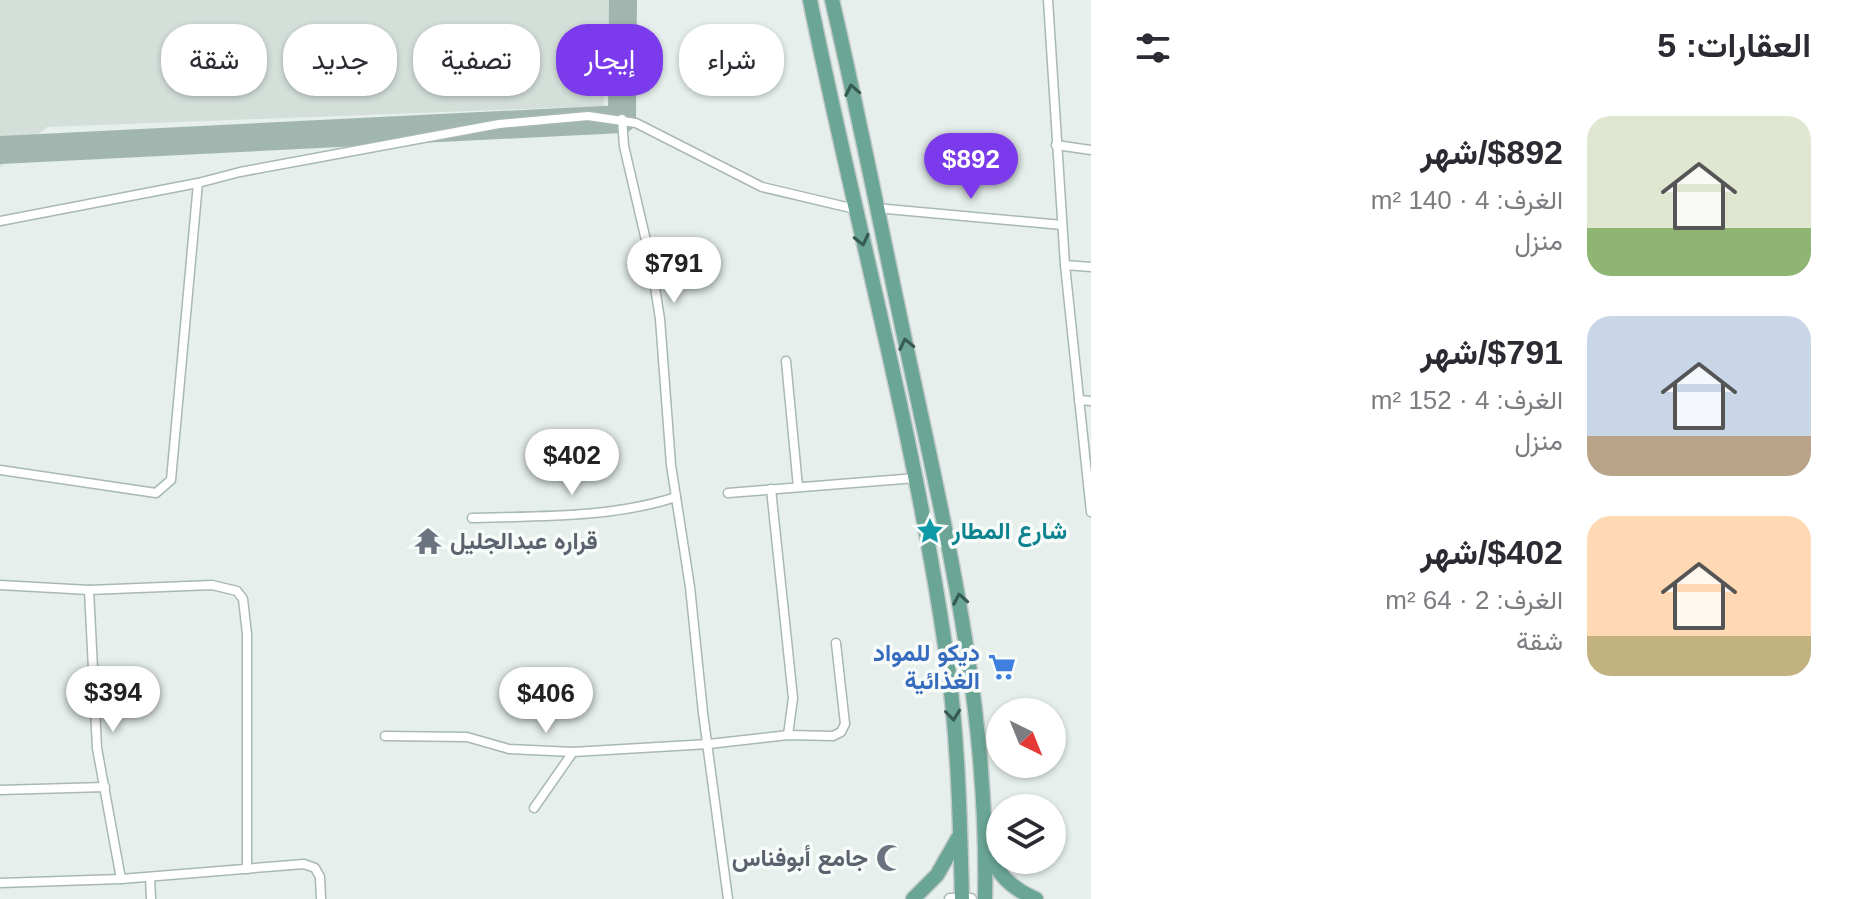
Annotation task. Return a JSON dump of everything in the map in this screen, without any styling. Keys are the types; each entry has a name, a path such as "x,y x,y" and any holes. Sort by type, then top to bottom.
{"main road":[{"path":"810,0 916,478 946,654 954,720 962,899"},
{"path":"832,0 966,629 983,777 985,899"},
{"path":"913,899 937,875 960,834"},
{"path":"1001,874 1023,894 1036,899"}],"street":[{"path":"1048,0 1065,265 1091,512"},
{"path":"0,221 499,124 588,116 636,123 762,187 855,209"},
{"path":"622,119 624,146 651,262 660,319 676,497 728,899"},
{"path":"1056,145 1091,150"},
{"path":"0,470 156,493 171,480 198,183"},
{"path":"876,208 1062,225"},
{"path":"1065,265 1091,267"},
{"path":"786,361 798,487"},
{"path":"1079,400 1091,401"},
{"path":"728,493 916,478"},
{"path":"771,489 793,698 788,735"},
{"path":"472,518 591,512 647,506 676,497"},
{"path":"0,585 89,590 212,585 237,591 243,599 247,634 247,869"},
{"path":"89,590 97,748 121,879"},
{"path":"385,736 467,737 509,749 573,752 709,744 788,735 833,736 844,728 836,643"},
{"path":"534,808 573,752"},
{"path":"0,790 105,787"},
{"path":"0,883 121,879 304,864 315,868 320,877 321,899"},
{"path":"150,877 151,899"},
{"path":"950,899 971,899"}],"shaded area":[{"path":"0,0 615,0 612,24 556,24 556,96 604,96 603,106 47,127 0,167"}],"taxiway":[{"path":"0,150 622,119 623,0"}],"place":[{"name":"شارع المطار","path":"930,531"},
{"name":"قراره عبدالجليل","path":"428,541"},
{"name":"ديكو للمواد الغذائية","path":"1002,667"},
{"name":"جامع أبوفناس","path":"890,858"}]}
